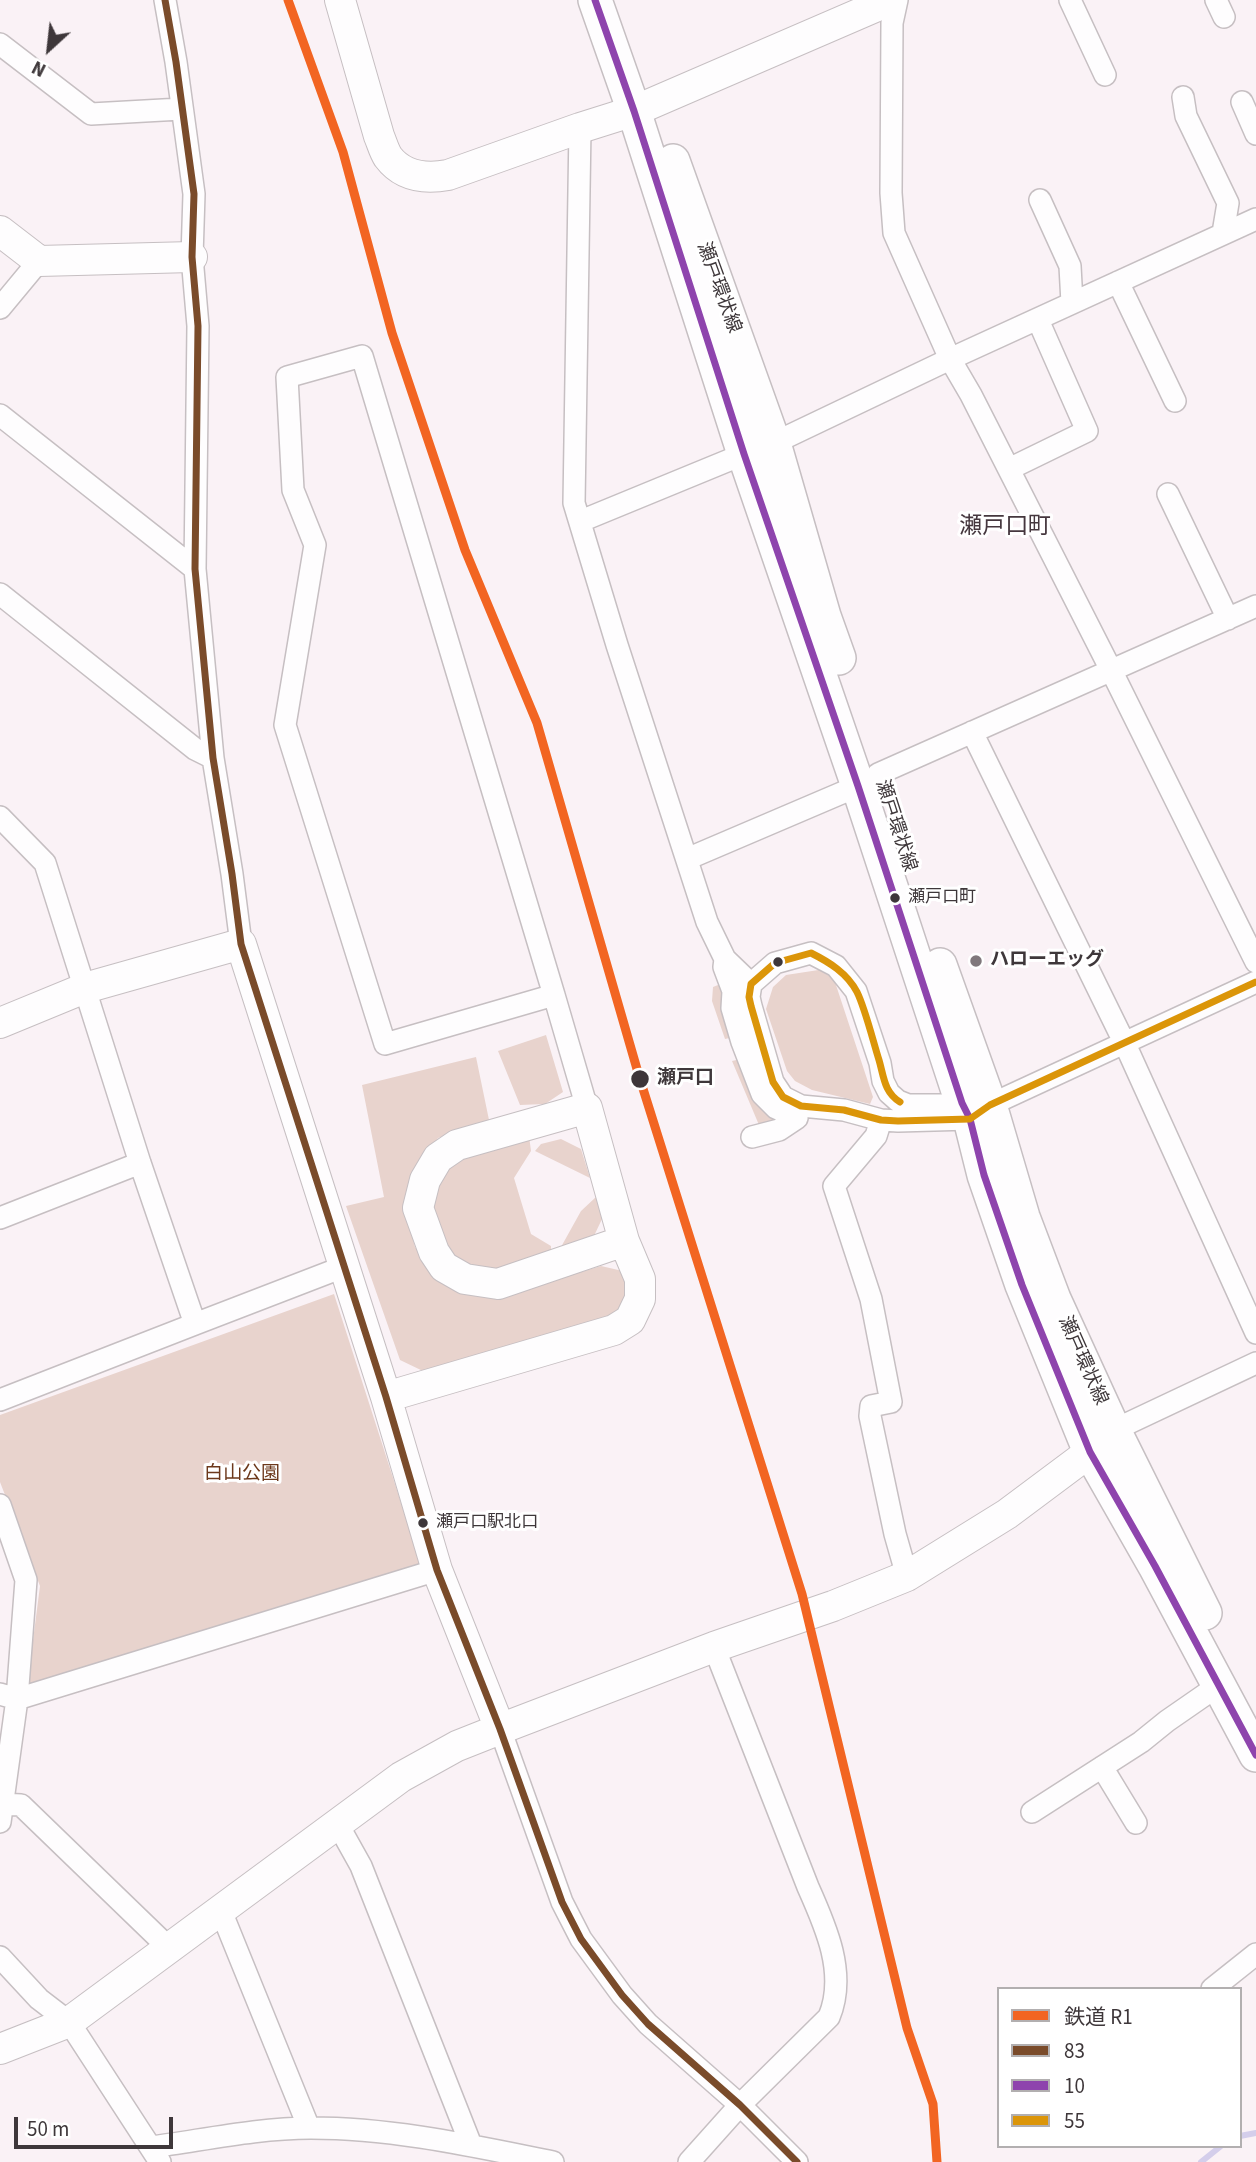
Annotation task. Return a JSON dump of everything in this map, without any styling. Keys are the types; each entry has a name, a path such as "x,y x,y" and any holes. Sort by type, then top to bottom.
{"main road":[{"name":"瀬戸環状線","path":"595,0 643,107 759,448 824,616 868,780 928,928 974,1110 1023,1217 1102,1441 1155,1566 1256,1755"},
{"name":"瀬戸環状線","path":"619,0 643,107"},
{"name":"瀬戸環状線","path":"1102,1441 1202,1607 1256,1708"}],"street":[{"path":"165,0 194,194 192,257 198,326 195,569 213,758 241,944 386,1397 438,1570 562,1902 581,1939 622,1995 648,2024 740,2105 797,2162"},
{"path":"340,0 379,136 388,156 400,168 418,177 432,178 448,175 643,107 891,0"},
{"path":"897,0 892,23 891,193 894,233 950,359 1009,469 1256,962"},
{"path":"1070,0 1105,75"},
{"path":"0,44 91,114 181,109"},
{"path":"1183,97 1186,116 1228,203 1223,233"},
{"path":"1242,102 1256,134"},
{"path":"580,128 574,503 707,922 725,959 751,984"},
{"path":"1040,200 1070,266 1072,303"},
{"path":"580,521 759,448 1256,219"},
{"path":"0,231 39,261 192,257"},
{"path":"0,309 39,261"},
{"path":"1118,282 1175,401"},
{"path":"1009,469 1087,431 1038,320"},
{"path":"386,1397 614,1330 629,1320 640,1299 640,1279 624,1241 554,995 362,356 287,377 293,490 315,545 285,725 385,1044 554,995"},
{"path":"0,415 195,569"},
{"path":"1168,494 1228,619"},
{"path":"0,594 195,749 213,758"},
{"path":"687,859 1256,606"},
{"path":"972,732 1125,1044 1256,1333"},
{"path":"0,817 45,863 140,1163 195,1324"},
{"path":"0,1023 85,988 241,944"},
{"path":"799,1112 783,1097 773,1082 749,997 751,984 775,962 811,953 836,966 856,990 889,1093 908,1105 974,1110"},
{"path":"725,959 724,967 733,991 732,1008 742,1042 762,1094 776,1108 799,1112 844,1110 881,1120 898,1121 974,1110 1125,1044 1256,982"},
{"path":"587,1108 457,1145 438,1158 425,1180 418,1208 434,1252 444,1267 464,1279 487,1283 498,1284 624,1241"},
{"path":"752,1137 779,1130 799,1112"},
{"path":"881,1120 876,1136 834,1186 871,1299 891,1402 871,1406 870,1416 895,1534 907,1576"},
{"path":"0,1218 140,1163"},
{"path":"0,1400 343,1267"},
{"path":"0,2049 69,2022 401,1777 457,1746 907,1576 1007,1514 1102,1441 1256,1363"},
{"path":"0,1505 26,1580 8,1697 1,1813 21,1805 170,1949"},
{"path":"8,1697 438,1570"},
{"path":"689,2162 740,2105 829,2017 835,2003 836,1975 824,1923 714,1647"},
{"path":"1031,1812 1141,1742 1219,1685"},
{"path":"1102,1768 1136,1823"},
{"path":"337,1823 361,1866 471,2146"},
{"path":"221,1911 309,2128"},
{"path":"1215,1987 1256,1954"},
{"path":"0,1957 39,1999 69,2022 156,2154 269,2131 309,2128 384,2131 553,2162"}],"green space":[{"path":"825,969 834,979 873,1097 870,1104 812,1090 795,1081 787,1071 766,1009 773,987 786,975"},
{"path":"723,983 734,1037 725,1039 712,1001 713,987"},
{"path":"546,1035 563,1092 545,1104 520,1105 498,1051"},
{"path":"476,1057 489,1120 438,1138 411,1179 405,1206 415,1247 449,1284 509,1294 601,1266 627,1272 629,1312 425,1372 400,1360 346,1206 384,1197 362,1085"},
{"path":"741,1059 784,1120 759,1125 732,1061"},
{"path":"529,1136 531,1151 514,1178 531,1234 551,1246 551,1251 490,1272 455,1262 438,1237 431,1199 438,1179 458,1159"},
{"path":"561,1139 581,1149 590,1178 535,1151 541,1144"},
{"path":"596,1197 602,1219 593,1238 561,1247 581,1211"},
{"name":"白山公園","path":"334,1294 421,1565 27,1687 40,1586 0,1482 0,1415"}],"waterway":[{"path":"1242,2136 1256,2133"},
{"path":"1201,2162 1218,2148"}],"rail line":[{"name":"R1","path":"288,0 343,152 392,333 465,550 537,723 639,1076 802,1594 907,2028 933,2104 937,2162"}],"transit line":[{"name":"83","path":"165,0 194,194 192,257 198,326 195,569 213,758 241,944 386,1397 437,1570 500,1729 562,1902 581,1939 622,1995 648,2024 740,2105 797,2162"},
{"name":"10","path":"595,0 634,111 744,454 858,786 962,1103 970,1119 984,1175 1022,1285 1090,1452 1155,1566 1256,1755"},
{"name":"55","path":"900,1102 885,1084 857,992 837,969 811,953 775,963 751,984 751,1006 773,1082 783,1097 801,1106 844,1110 881,1120 898,1121 970,1119 990,1105 1256,982"}],"place":[{"name":"瀬戸口町","path":"895,898"},
{"name":"ハローエッグ","path":"976,961"},
{"name":"瀬戸口","path":"640,1079"},
{"name":"瀬戸口駅北口","path":"423,1523"}],"district":[{"name":"瀬戸口町","path":"1005,528"}]}
